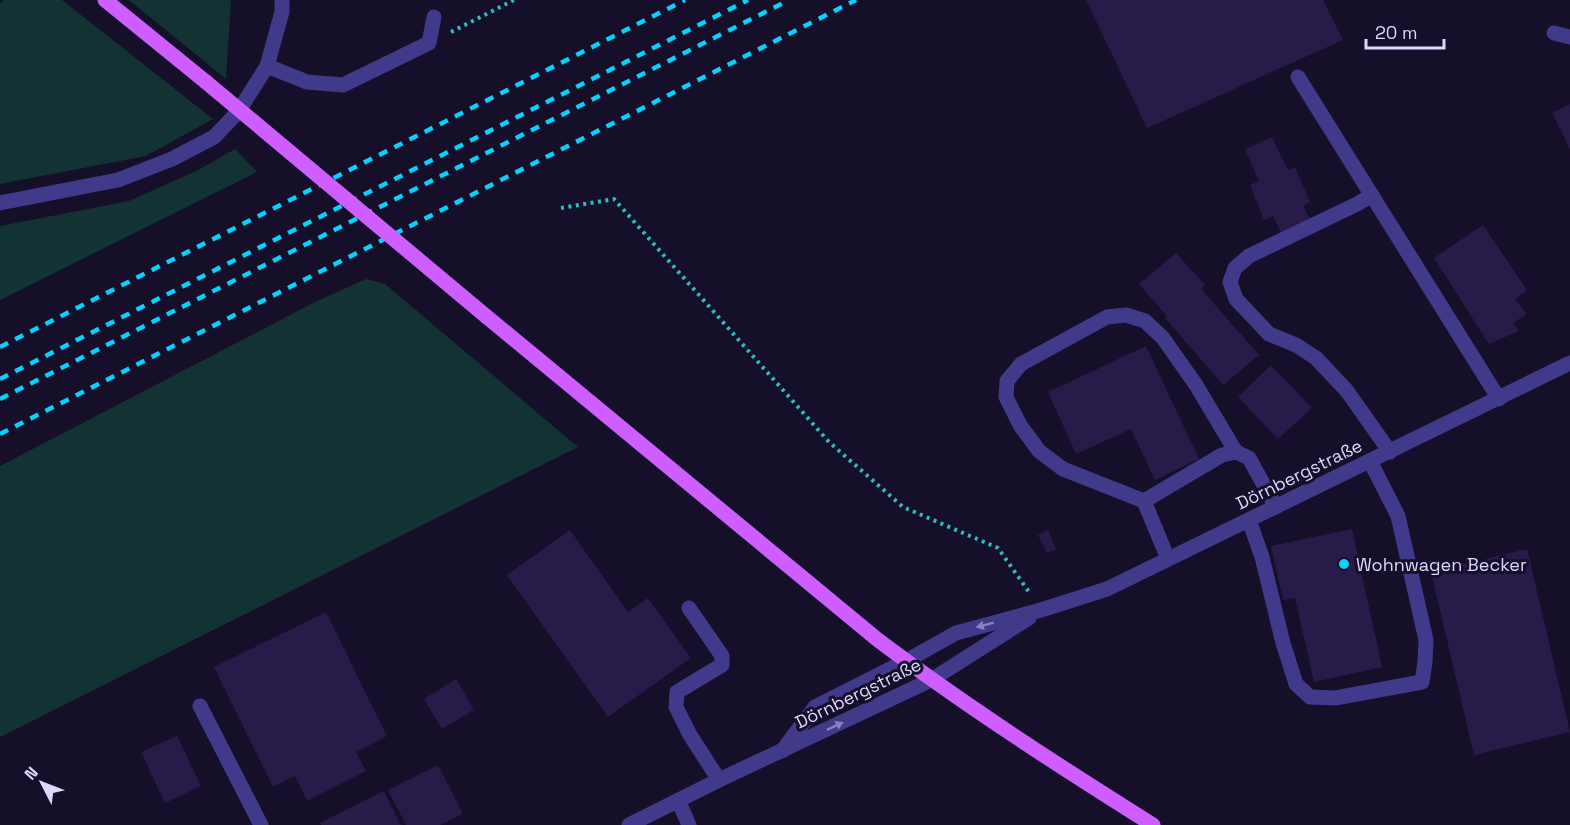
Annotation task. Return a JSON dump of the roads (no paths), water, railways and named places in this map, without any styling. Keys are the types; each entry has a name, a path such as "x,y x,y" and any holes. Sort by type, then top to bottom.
{"main road":[{"path":"105,0 845,614 931,680 1152,825"}],"street":[{"path":"0,203 118,180 172,159 214,137 238,112 267,66 282,12 282,0"},
{"path":"267,66 307,82 343,85 429,43 434,17"},
{"path":"1554,33 1570,38"},
{"path":"1298,77 1499,399"},
{"path":"1372,195 1249,256 1235,268 1230,282 1236,299 1269,334 1296,345 1316,358 1347,391 1390,452"},
{"path":"1168,559 1144,501 1063,469 1039,451 1020,425 1006,397 1007,381 1021,364 1107,317 1126,315 1145,321 1163,338 1196,385 1236,452 1249,458 1276,507"},
{"name":"Dörnbergstraße","path":"782,751 815,707 956,633 1107,589 1570,363"},
{"path":"1144,501 1222,455 1236,452"},
{"path":"1249,520 1262,556 1283,643 1296,684 1303,691 1310,697 1335,698 1422,682 1426,640 1398,516 1370,462"},
{"path":"688,608 722,656 722,665 677,692 676,707 690,735 719,780"},
{"name":"Dörnbergstraße","path":"629,825 931,680 1041,610"},
{"path":"200,706 261,825"},
{"path":"678,800 689,825"}],"railway":[{"path":"0,347 685,0"},
{"path":"0,379 748,0"},
{"path":"0,399 789,0"},
{"path":"0,434 856,0"}],"place":[{"name":"Wohnwagen Becker","path":"1344,564"}]}
